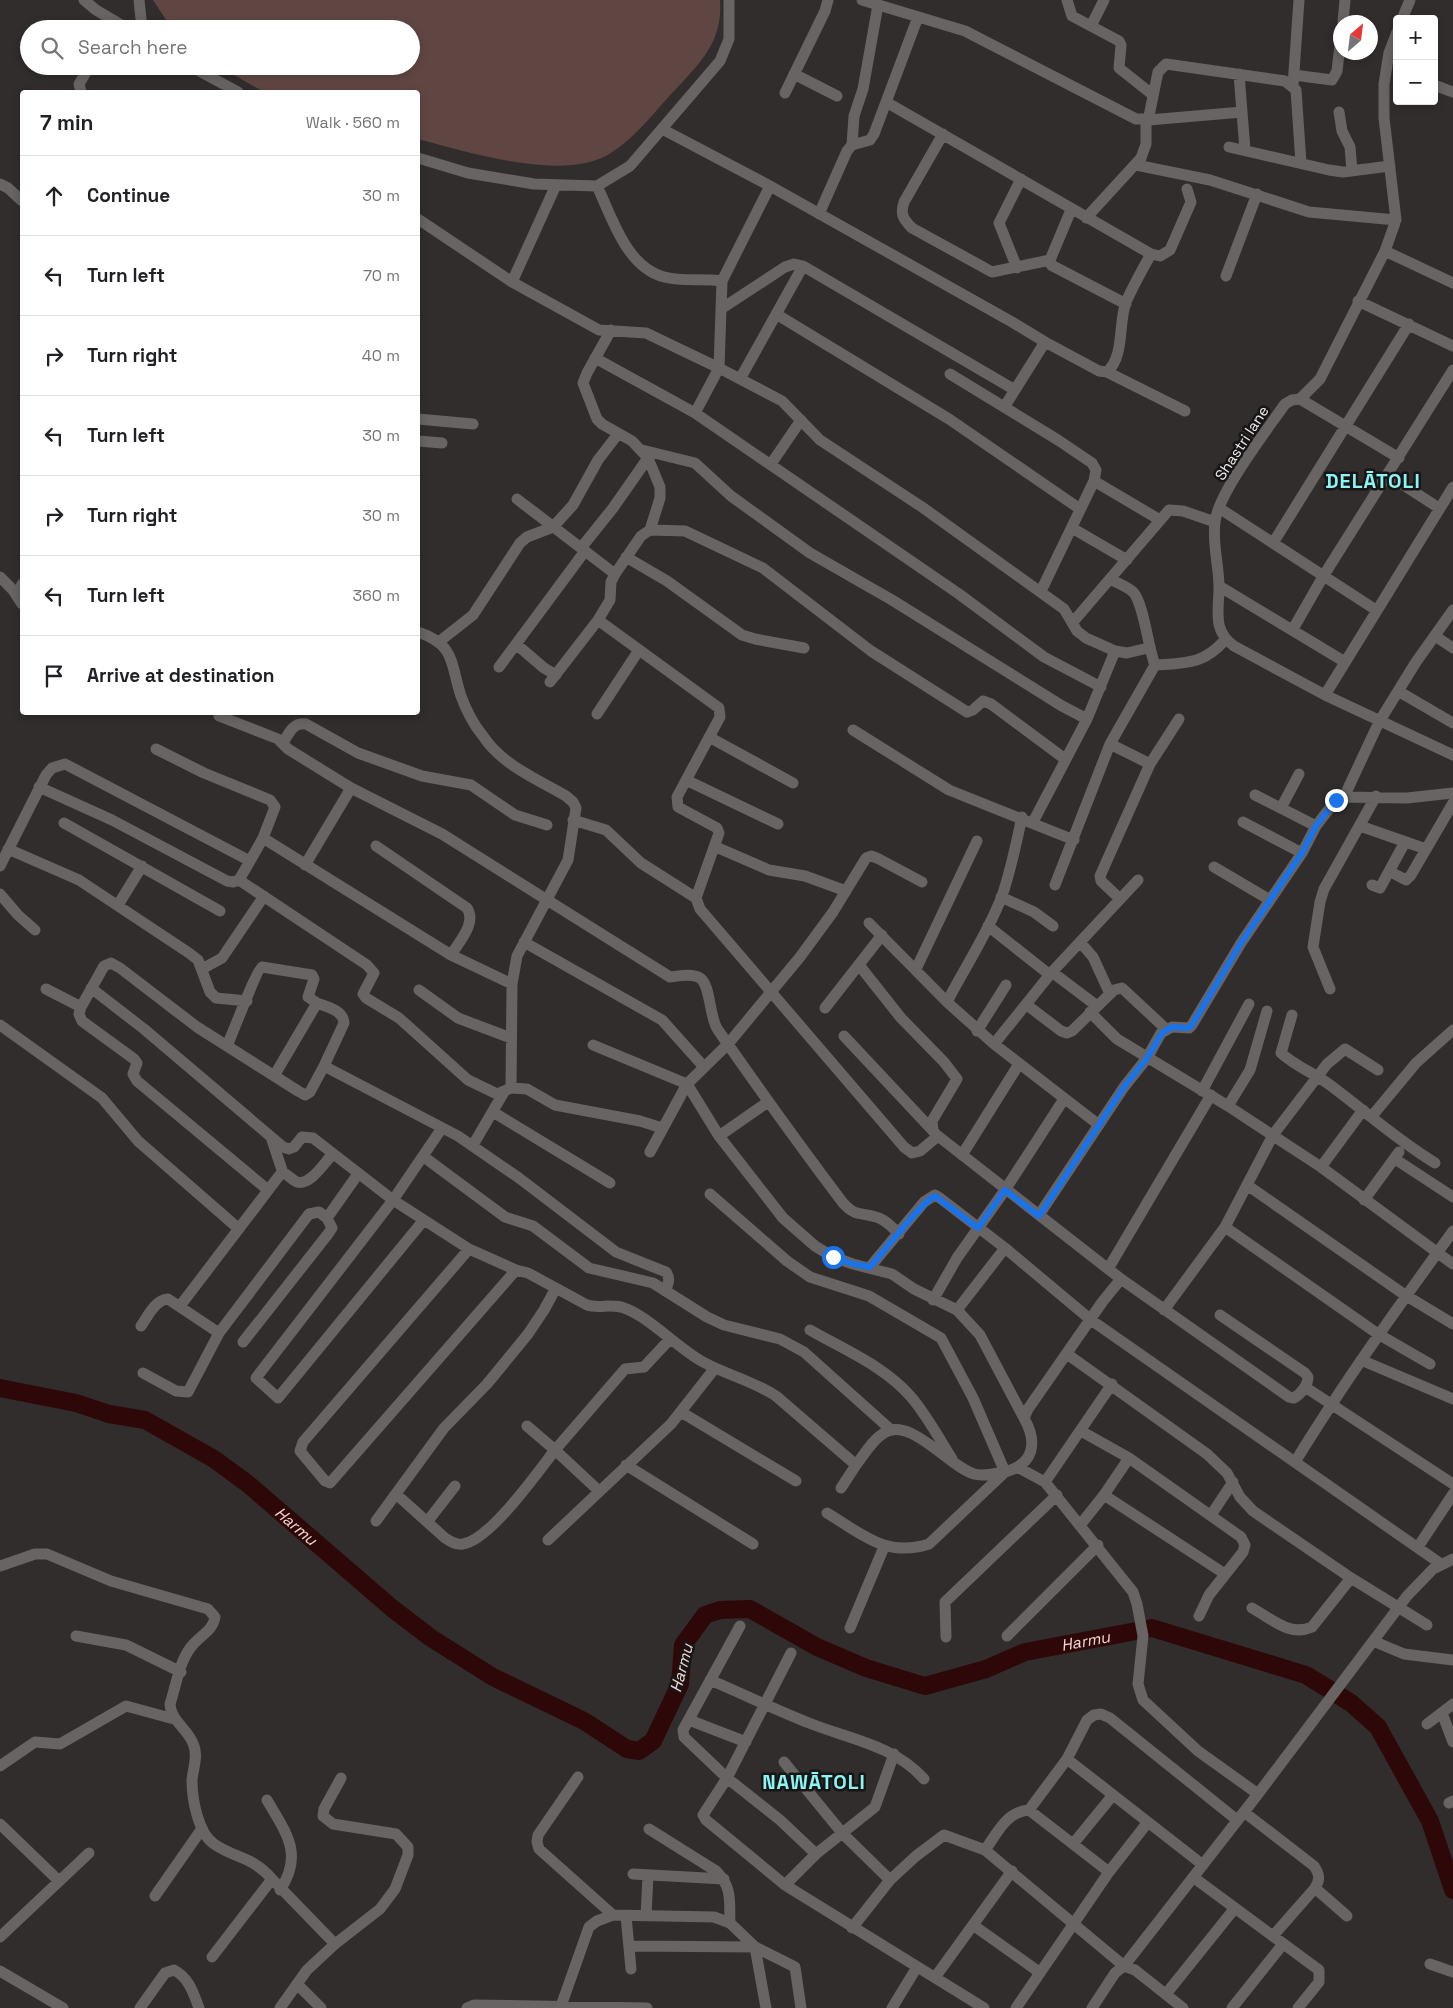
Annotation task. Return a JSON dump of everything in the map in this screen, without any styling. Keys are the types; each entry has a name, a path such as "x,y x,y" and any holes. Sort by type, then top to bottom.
{"street":[{"path":"84,0 111,20"},
{"path":"139,0 141,20"},
{"path":"420,159 468,173 534,184 597,186 630,166 720,61 729,39 729,0"},
{"path":"784,93 825,11 828,0"},
{"path":"862,0 965,31 1136,119 1146,118 1149,120 1242,112"},
{"path":"1067,0 1072,16 1119,40 1121,45 1119,68 1153,95"},
{"path":"1091,26 1104,0"},
{"path":"1299,0 1294,80 1297,96 1301,163"},
{"path":"1344,15 1345,0"},
{"path":"1404,15 1410,0"},
{"path":"852,145 854,116 863,89 878,5"},
{"path":"819,214 847,151 852,145 870,140 918,17"},
{"name":"Shastri lane","path":"1225,640 1219,630 1219,586 1215,522 1219,508 1252,450 1285,404 1292,400 1300,399 1320,379 1385,251 1396,220 1384,118 1391,70 1389,53 1393,42"},
{"path":"1086,218 1136,165 1146,144 1146,118 1150,113 1158,72 1166,64 1285,81 1332,80 1338,71 1339,60"},
{"path":"794,74 837,96"},
{"path":"1240,74 1245,150"},
{"path":"80,90 79,84 84,75"},
{"path":"207,75 234,90"},
{"path":"1438,86 1453,92"},
{"path":"886,102 1151,254 1160,256 1170,250 1191,202 1187,189"},
{"path":"1339,112 1342,131 1350,147 1352,171"},
{"path":"662,130 770,186 1082,363 1107,372 1185,411"},
{"path":"943,134 904,202 902,214 905,221 912,228 992,272 1050,260"},
{"path":"1229,147 1329,170 1352,171 1390,166"},
{"path":"1136,165 1210,180 1309,212 1396,220"},
{"path":"1017,268 999,223 1021,179"},
{"path":"0,183 20,199"},
{"path":"512,282 556,185"},
{"path":"597,186 629,251 643,265 664,277 722,281"},
{"path":"695,413 719,368 722,281 770,186"},
{"path":"1226,276 1257,194"},
{"path":"1072,210 1050,260 1051,265 1055,269 1126,304"},
{"path":"420,225 512,282 599,330 646,333 782,401 820,440 928,511 1064,608 1077,631 1086,638 1115,651 1127,653 1148,648"},
{"path":"1385,251 1453,283"},
{"path":"1107,372 1112,367 1116,357 1126,304 1151,254"},
{"path":"720,309 786,267 794,264 803,266 1015,390"},
{"path":"740,379 803,266"},
{"path":"1358,301 1453,346"},
{"path":"776,314 949,419 1080,509"},
{"path":"1273,542 1408,324"},
{"path":"611,330 583,383 596,419 645,454 695,463 731,496 810,553 892,600 1062,706 1087,719"},
{"path":"1005,406 1044,342"},
{"path":"595,358 695,413 771,464 1044,657 1101,687"},
{"path":"1293,629 1324,575 1453,370"},
{"path":"950,374 1005,406 1092,463 1096,470 1094,481 1041,592"},
{"path":"1300,399 1399,458"},
{"path":"420,418 473,424"},
{"path":"771,464 801,420"},
{"path":"440,642 473,615 520,543 527,537 553,527 573,505 598,460 618,434"},
{"path":"420,441 442,443"},
{"path":"645,454 660,487 660,498 650,530"},
{"path":"499,667 613,508 645,454"},
{"path":"1388,476 1440,508"},
{"path":"1094,481 1160,520"},
{"path":"1325,695 1453,487"},
{"path":"517,499 615,574"},
{"path":"1219,508 1376,610"},
{"path":"1073,622 1164,514 1178,510 1215,522"},
{"path":"1072,528 1127,560"},
{"path":"516,644 553,678 598,620 610,600 611,582 615,574 641,536 650,530 685,531 763,568 871,651 942,698 967,712 973,710 983,701 991,704 1065,759"},
{"path":"626,557 668,582 742,635 804,648"},
{"path":"0,577 20,600"},
{"path":"1110,579 1134,593 1142,613 1148,648 1155,665"},
{"path":"1219,586 1345,662"},
{"path":"1344,797 1379,722 1453,610"},
{"path":"598,620 719,708 720,716 677,797 678,807 717,828 720,833 696,898"},
{"path":"420,633 440,642 452,658 461,696 483,736 506,761 573,802 576,808 568,860 517,956 512,984 508,1090 473,1145"},
{"path":"1435,636 1453,648"},
{"path":"1155,665 1191,663 1204,658 1216,650 1225,640 1325,695 1379,722 1453,755"},
{"path":"597,714 639,650"},
{"path":"1033,822 1087,719 1115,651"},
{"path":"1056,884 1110,744 1155,665"},
{"path":"1398,691 1453,723"},
{"path":"218,716 273,736 288,749 351,788 442,834 670,977 692,975 701,978 706,986 713,1023 768,1102 847,1207 860,1215 877,1217 899,1234"},
{"path":"1120,900 1101,881 1100,876 1150,764 1179,719"},
{"path":"283,743 292,727 299,723 306,724 358,753 422,776 471,785 514,815 547,825"},
{"path":"853,730 949,790 1022,817 1074,840"},
{"path":"709,737 794,782"},
{"path":"1110,744 1150,764"},
{"path":"39,787 112,820 221,878 233,882 239,880 264,838 275,807 270,800 204,773 156,749"},
{"path":"0,866 39,787 52,768 65,764 250,861"},
{"path":"1281,808 1299,774"},
{"path":"686,780 778,824"},
{"path":"305,865 351,788"},
{"path":"1027,1005 1061,1031 1067,1033 1072,1031 1118,987 1125,990 1166,1028 1189,1028 1302,853 1316,826 1336,800 1344,797 1408,798 1453,793"},
{"path":"1256,795 1316,826"},
{"path":"1330,989 1314,952 1320,902 1324,889 1376,796"},
{"path":"1389,871 1406,880 1453,802"},
{"path":"947,1002 988,926 1001,897 1010,872 1022,817"},
{"path":"573,820 606,830 641,862 696,898 700,909 721,936 772,991 904,1148 912,1153 920,1151 936,1133"},
{"path":"1243,822 1302,853"},
{"path":"64,823 220,911"},
{"path":"1360,826 1426,849"},
{"path":"264,838 451,955 512,984"},
{"path":"916,969 978,841"},
{"path":"1372,885 1380,888 1405,842"},
{"path":"376,846 467,908 470,913 471,922 451,955"},
{"path":"716,847 769,870 804,876 846,891"},
{"path":"8,849 79,880 189,953 198,960 210,992 216,998 247,1002"},
{"path":"650,1152 688,1084 728,1044 819,932 866,858 871,856 922,882"},
{"path":"118,906 142,866"},
{"path":"1214,867 1270,900"},
{"path":"239,880 367,964 374,973 363,994 366,998 399,1018 468,1080 497,1094 508,1090 527,1089 555,1105 640,1121 662,1128"},
{"path":"994,1044 1051,974 1138,880"},
{"path":"0,894 18,915 35,930"},
{"path":"202,969 222,958 264,896"},
{"path":"1001,897 1034,912 1053,926"},
{"path":"869,923 977,1031 1099,1126"},
{"path":"988,926 1094,1009 1117,1039 1228,1106 1321,1167 1453,1264"},
{"path":"826,1008 882,935"},
{"path":"524,942 662,1020 704,1067"},
{"path":"1080,942 1093,957 1110,994"},
{"path":"227,1046 247,1002 256,974 262,967 312,975 314,979 308,997 316,1003 339,1013 344,1019 344,1024 324,1066 310,1092 305,1094 274,1076 197,1027 114,964 104,966 79,1014 82,1020 137,1062 133,1074 137,1081 268,1190"},
{"path":"860,965 901,1018 944,1062 956,1079 932,1121 936,1133"},
{"path":"977,1031 1006,985"},
{"path":"91,988 144,1029 271,1137 289,1149 294,1147 302,1137 308,1136 393,1200 469,1249 516,1270 528,1273 595,1308 615,1306 625,1308 670,1340 715,1368 761,1387 776,1396 856,1465"},
{"path":"46,989 81,1007"},
{"path":"419,990 458,1018 511,1038"},
{"path":"274,1076 316,1003"},
{"path":"1108,1269 1207,1093 1249,1004"},
{"path":"1228,1106 1250,1070 1267,1011"},
{"path":"1292,1016 1281,1053 1318,1076 1405,1145 1435,1163"},
{"path":"0,1025 102,1098 138,1141 239,1228"},
{"path":"1039,1216 1166,1028"},
{"path":"1321,1167 1367,1113 1416,1063 1449,1033"},
{"path":"844,1036 936,1133 1005,1190 1164,1310 1289,1397 1299,1396 1305,1387 1308,1377 1305,1373 1220,1315"},
{"path":"593,1045 688,1084 720,1136 783,1218 815,1246 833,1257 892,1274 932,1300 957,1310 980,1335 1032,1432 1031,1451 1020,1468 1005,1472 974,1474 955,1464 910,1432 896,1428 890,1429 874,1441 841,1488"},
{"path":"1164,1310 1224,1227 1273,1135 1326,1064 1344,1049 1378,1070"},
{"path":"962,1154 1019,1064"},
{"path":"324,1066 473,1145 616,1252 666,1272 669,1276 669,1282 665,1290"},
{"path":"932,1300 957,1258 1005,1190 1064,1099"},
{"path":"720,1136 768,1102"},
{"path":"493,1112 610,1183"},
{"path":"423,1220 278,1398 256,1378 393,1200 442,1128"},
{"path":"271,1137 283,1173 295,1181 302,1183 308,1180 332,1155"},
{"path":"1364,1200 1405,1145"},
{"path":"424,1157 510,1221 533,1226 590,1268 641,1279 665,1290 707,1317 724,1325 780,1339 804,1352 890,1429"},
{"path":"1395,1159 1453,1197"},
{"path":"180,1306 283,1173"},
{"path":"327,1218 358,1174"},
{"path":"1247,1185 1405,1295 1453,1324"},
{"path":"710,1194 787,1261 810,1277 869,1296 941,1338 972,1398 1005,1472"},
{"path":"870,1267 924,1202 935,1196 1005,1248 1091,1320 1441,1564"},
{"path":"143,1373 176,1391 188,1392 218,1333 309,1214 319,1212 327,1218 332,1228 243,1342"},
{"path":"1224,1227 1378,1334 1430,1364"},
{"path":"1295,1462 1378,1334 1453,1232"},
{"path":"957,1310 1005,1248"},
{"path":"469,1249 303,1442 300,1451 303,1457 325,1481 330,1483 516,1270"},
{"path":"1024,1418 1121,1279"},
{"path":"376,1521 444,1428 487,1384 528,1334 556,1288"},
{"path":"141,1326 162,1299 168,1299 218,1333"},
{"path":"810,1330 883,1372 899,1385 924,1413 955,1464"},
{"path":"396,1494 453,1543 462,1544 476,1538 498,1520 625,1369 644,1367 670,1340"},
{"path":"1067,1354 1112,1384 1207,1454 1233,1482 1240,1496 1253,1511 1351,1578 1427,1625"},
{"path":"1361,1360 1453,1398"},
{"path":"548,1540 662,1433 715,1368"},
{"path":"1045,1482 1112,1384"},
{"path":"1305,1387 1453,1484"},
{"path":"681,1412 796,1480"},
{"path":"527,1426 599,1491"},
{"path":"1081,1431 1129,1458 1241,1537 1245,1545 1243,1552 1209,1595 1199,1616"},
{"path":"1081,1524 1104,1495 1129,1458"},
{"path":"626,1465 753,1544"},
{"path":"1020,1468 1045,1482 1057,1495 1125,1580 1138,1604 1143,1636 1138,1684 1143,1700 1198,1751 1258,1794"},
{"path":"827,1513 884,1547 916,1548 929,1544 1005,1472"},
{"path":"1210,1516 1233,1482"},
{"path":"427,1522 456,1486"},
{"path":"1418,1547 1453,1494"},
{"path":"946,1637 945,1602 1057,1495"},
{"path":"1104,1495 1225,1574"},
{"path":"1007,1636 1098,1545"},
{"path":"850,1628 884,1547"},
{"path":"0,1566 35,1554 48,1554 111,1581 208,1609 215,1617 214,1622 211,1628 187,1652 170,1704 170,1712 174,1719 184,1728 195,1748 193,1790 201,1830 215,1845 260,1866 280,1890 335,1944"},
{"path":"1092,2008 1115,1973 1124,1966 1194,1877 1398,1607 1433,1569 1453,1559"},
{"path":"1252,1608 1293,1631 1303,1631 1312,1627 1351,1578"},
{"path":"740,1626 689,1720 684,1730 684,1737 727,1778 780,1820 816,1854"},
{"path":"76,1636 126,1645 180,1672"},
{"path":"1373,1641 1404,1654 1453,1660"},
{"path":"791,1652 727,1778 703,1815 706,1820 786,1885 852,1928 917,1967 936,1976 984,2008"},
{"path":"710,1680 810,1724 854,1738 894,1754 912,1766 924,1779"},
{"path":"1427,1724 1453,1704"},
{"path":"0,1766 35,1742 60,1744 126,1706 174,1719"},
{"path":"1442,1713 1453,1742"},
{"path":"1029,1810 1067,1759 1087,1720 1094,1715 1101,1714 1110,1718 1241,1816 1314,1866 1318,1873 1319,1881 1315,1888 1273,1936"},
{"path":"689,1720 746,1742"},
{"path":"786,1885 816,1854 875,1807 894,1754"},
{"path":"1067,1759 1202,1865"},
{"path":"784,1762 843,1834 890,1880"},
{"path":"578,1777 538,1835 537,1842 539,1849 613,1915"},
{"path":"280,2008 308,1970 335,1944 380,1909 395,1889 408,1855 408,1847 396,1834 333,1824 326,1821 323,1816 324,1809 341,1778"},
{"path":"1073,1844 1113,1795"},
{"path":"268,1800 288,1836 292,1849 290,1875 280,1890"},
{"path":"985,1850 1011,1815 1018,1811 1029,1810 1109,1872"},
{"path":"1016,2008 1073,1922 1148,1822"},
{"path":"0,1824 59,1881"},
{"path":"649,1829 716,1871 724,1879 729,1888 730,1923"},
{"path":"155,1896 201,1830"},
{"path":"852,1928 890,1880 916,1856 944,1835 985,1850 1124,1966 1135,1970 1183,2008"},
{"path":"0,1936 89,1853"},
{"path":"936,1976 1012,1871"},
{"path":"633,1874 724,1879"},
{"path":"646,1916 648,1875"},
{"path":"1194,1877 1319,1970 1321,1976 1319,1982 1298,2008"},
{"path":"212,1957 272,1880"},
{"path":"1315,1888 1347,1916"},
{"path":"1166,1994 1235,1908"},
{"path":"566,2007 589,1927 597,1921 613,1915 714,1917 730,1923 755,1947 795,1967 801,2008"},
{"path":"626,1916 631,1969"},
{"path":"973,1925 1039,1972"},
{"path":"1232,2008 1283,1944"},
{"path":"629,1946 755,1947"},
{"path":"755,1947 766,2008"},
{"path":"1430,1964 1453,1972"},
{"path":"892,2008 917,1967"},
{"path":"140,2008 165,1973 174,1970 188,1982 199,2008"},
{"path":"0,1971 63,2008"},
{"path":"297,1984 321,2008"},
{"path":"467,2008 474,2005 647,2008"}],"shaded area":[{"path":"153,0 720,0 718,27 709,49 694,69 645,123 611,153 592,162 568,165 516,162 420,140 420,90 260,90 234,75 420,75 420,20 166,20"}],"waterway":[{"name":"Harmu","path":"0,1388 76,1403 109,1414 145,1420 214,1459 248,1484 393,1609 431,1638 493,1677 584,1721 627,1749 639,1751 653,1741 680,1684 683,1645 705,1615 720,1610 750,1609 817,1647 866,1668 925,1686 986,1669 1025,1652 1152,1628 1306,1675 1351,1703 1378,1727 1430,1821 1453,1890"}],"district":[{"name":"DELĀTOLI","path":"1373,481"},
{"name":"NAWĀTOLI","path":"814,1782"}],"route":[{"path":"833,1257 853,1264 870,1267 924,1202 935,1196 978,1228 1005,1190 1039,1216 1124,1087 1147,1058 1166,1028 1189,1028 1192,1025 1241,943 1302,853 1316,826 1336,800"}]}
